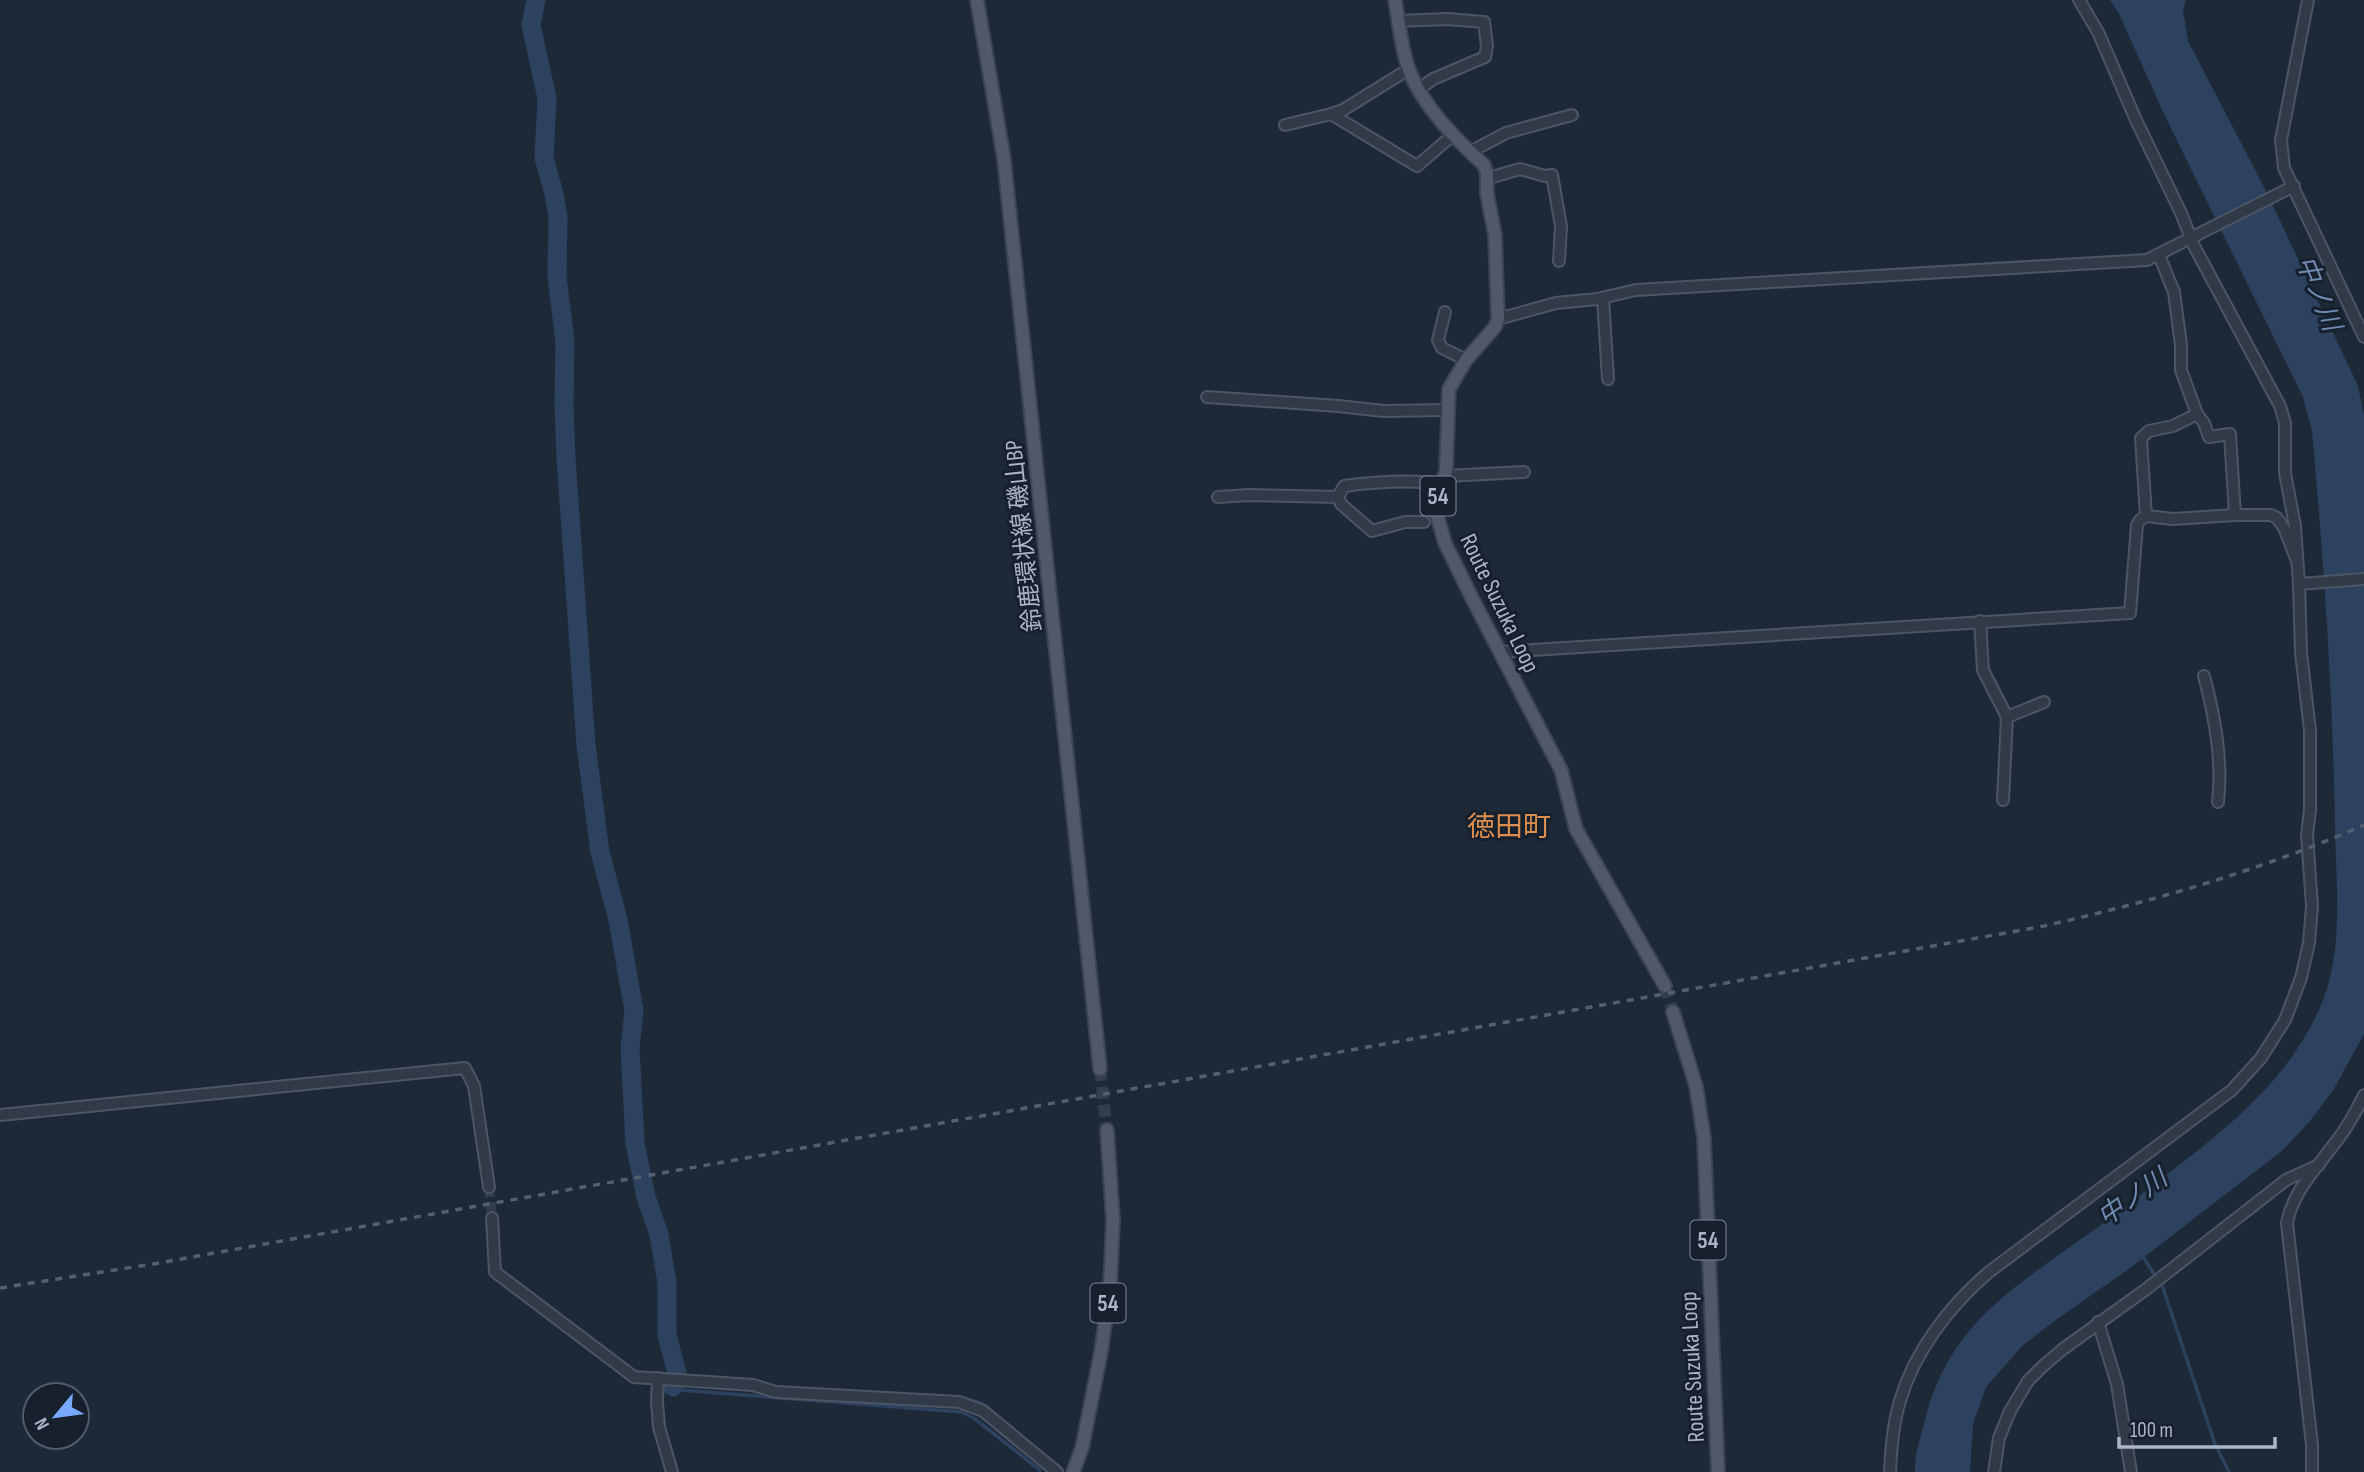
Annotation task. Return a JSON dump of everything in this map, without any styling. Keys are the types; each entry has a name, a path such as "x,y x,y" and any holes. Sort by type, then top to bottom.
{"main road":[{"name":"鈴鹿環状線 磯山BP","path":"976,0 1004,159 1101,1069"},
{"path":"1395,0 1409,69 1418,90 1484,165 1495,235 1498,319"},
{"name":"Route Suzuka Loop","path":"1498,319 1495,327 1466,360 1449,389 1448,446 1444,480 1437,501 1437,515 1445,543 1560,769 1576,829 1665,986"},
{"name":"Route Suzuka Loop","path":"1673,1012 1696,1086 1704,1139 1718,1472"},
{"name":"54","path":"1073,1472 1082,1448 1101,1352 1110,1288 1113,1220 1107,1130"}],"street":[{"path":"1890,1472 1900,1401 1926,1345 1956,1304 1989,1272 2224,1097 2261,1058 2285,1020 2305,960 2312,905 2307,835 2310,810 2310,730 2301,653 2301,584 2295,526 2285,473 2285,423 2271,386 2194,246 2193,236 2136,120 2098,32 2079,0"},
{"path":"2308,0 2281,140 2284,169 2364,337"},
{"path":"1398,21 1447,19 1485,22 1485,57 1433,79 1418,90"},
{"path":"1285,125 1343,110 1409,69"},
{"path":"1331,114 1417,166 1454,134"},
{"path":"1470,152 1506,133 1572,115"},
{"path":"1486,179 1520,169 1545,176 1552,175 1561,226 1559,261"},
{"path":"1498,319 1556,303 1603,298 1636,290 2147,260 2294,186"},
{"path":"2159,255 2174,292 2181,345 2181,370 2197,415 2204,423 2208,437 2230,434 2235,515"},
{"path":"1603,298 1608,379"},
{"path":"1445,312 1438,340 1442,348 1466,360"},
{"path":"1207,397 1376,411 1447,410"},
{"path":"2146,516 2141,438 2149,431 2173,426 2197,415"},
{"path":"1338,497 1344,486 1391,480 1444,480 1524,472"},
{"path":"1218,497 1338,497"},
{"path":"1338,497 1341,504 1372,531 1405,522 1424,522"},
{"path":"1500,652 2130,612 2137,525 2146,516 2173,519 2271,515 2284,527 2297,561"},
{"path":"2301,584 2364,579"},
{"path":"1980,621 1983,670 2007,717 2003,800"},
{"path":"2204,676 2214,714 2220,783 2218,802"},
{"path":"2007,717 2045,702"},
{"path":"0,1115 464,1068 474,1086 489,1187"},
{"path":"2312,1472 2312,1445 2287,1223 2296,1193 2338,1140 2364,1095"},
{"path":"1994,1472 1999,1438 2018,1396 2043,1366 2286,1180 2319,1165"},
{"path":"492,1218 495,1272 634,1377 752,1385 776,1392 959,1402 982,1411 1057,1472"},
{"path":"2098,1322 2117,1384 2131,1472"},
{"path":"660,1378 657,1402 660,1427 672,1472"}],"water":[{"path":"2110,0 2186,0 2183,10 2188,41 2265,189 2358,386 2364,416 2364,1034 2334,1089 2310,1121 2283,1150 2126,1271 2023,1345 1986,1387 1973,1424 1970,1472 1915,1472 1915,1460 1934,1391 1947,1362 1964,1338 1983,1316 2028,1277 2197,1151 2259,1096 2294,1053 2322,1003 2329,982 2336,939 2332,728 2312,431 2303,397"}],"waterway":[{"path":"536,0 531,25 547,98 544,158 558,217 557,277 565,341 566,458 586,745 600,852 618,920 634,1011 630,1047 635,1143 646,1197 659,1234 667,1283 667,1335 677,1373 673,1387"},
{"path":"2142,1255 2154,1274"},
{"path":"2162,1285 2215,1444 2229,1472"},
{"path":"673,1387 679,1390 962,1412 975,1419 1040,1470"},
{"path":"964,1398 983,1404 991,1411"}],"tunnel":[{"path":"1665,986 1673,1012"},
{"path":"1100,1069 1107,1130"},
{"path":"489,1187 492,1218"}],"railway":[{"path":"0,1288 153,1264 2039,927 2204,884 2285,857 2364,825"}],"district":[{"name":"徳田町","path":"1509,826"}],"water label":[{"name":"中ノ川","path":"2319,293"},
{"name":"中ノ川","path":"2132,1197"}]}
